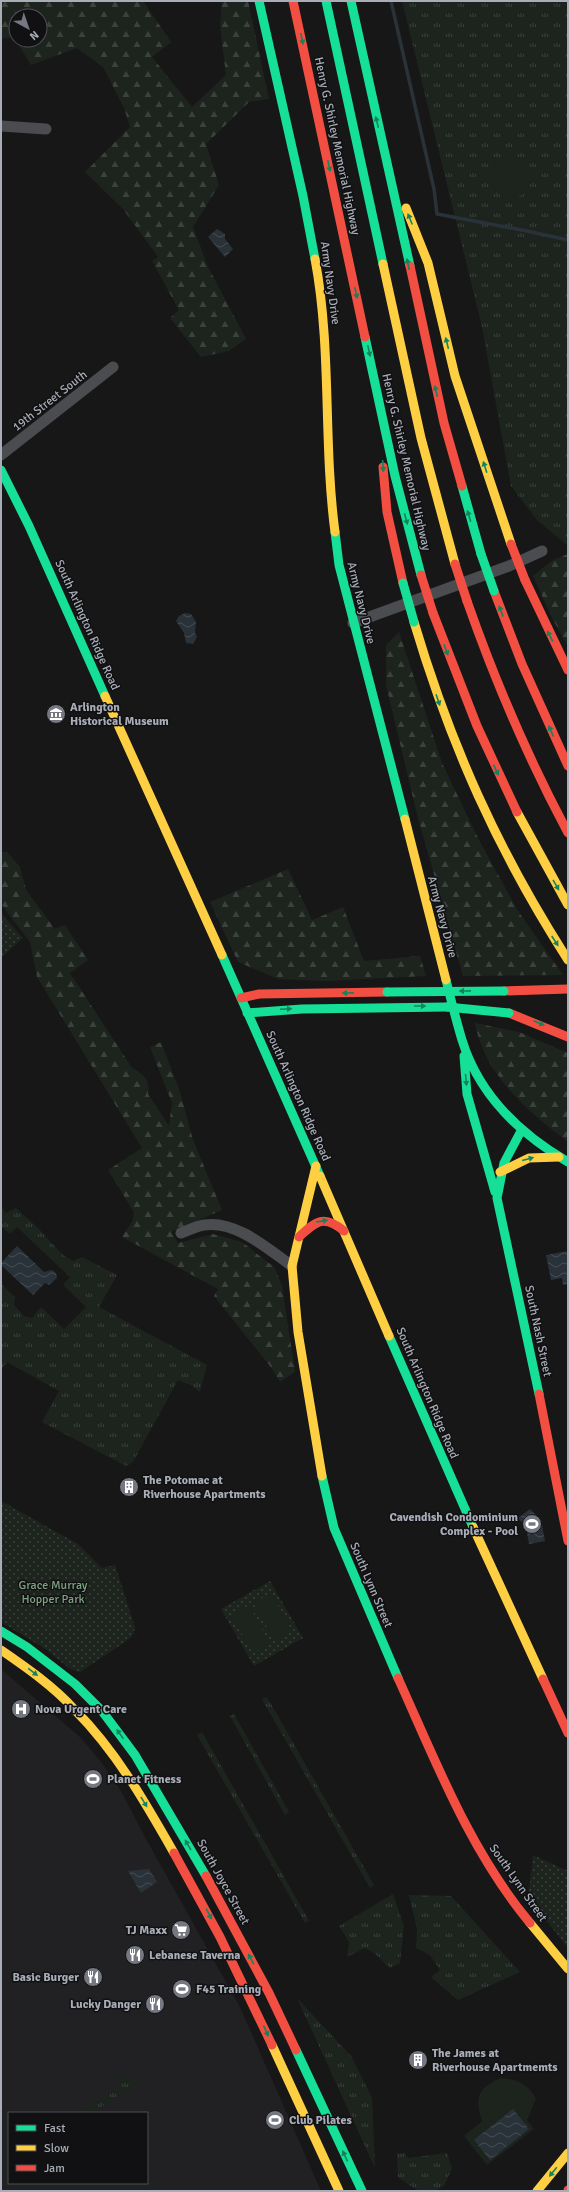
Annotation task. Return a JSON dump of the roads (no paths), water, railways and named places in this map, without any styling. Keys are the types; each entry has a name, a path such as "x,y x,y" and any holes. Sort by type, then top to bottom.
{"main road":[{"name":"Army Navy Drive","path":"259,1 304,196 322,296 331,513 339,565 462,1041 473,1068 485,1089 521,1131 568,1162"},
{"name":"Henry G. Shirley Memorial Highway","path":"294,1 378,399 421,575 433,613 461,689 496,770 538,853 568,905"},
{"path":"326,1 419,431 455,564 467,601 513,723 568,833"},
{"path":"351,1 444,423 481,554 522,664 568,766"},
{"path":"386,160 428,262 456,376 511,544 525,580 568,670"},
{"path":"378,399 387,512 403,583 443,715 474,791 516,877 568,960"},
{"name":"South Arlington Ridge Road","path":"1,470 29,526 316,1166 462,1504 568,1733"},
{"path":"241,998 259,994 568,989"},
{"path":"247,1013 274,1010 392,1006 464,1007 509,1013 540,1024 568,1037"},
{"path":"462,1041 467,1094 497,1198"},
{"name":"South Nash Street","path":"521,1131 504,1160 500,1172 497,1198 525,1324 568,1541"},
{"path":"500,1172 528,1158 559,1157"},
{"name":"South Lynn Street","path":"316,1166 292,1266 308,1397 321,1472 334,1528 375,1627 459,1813 496,1877 519,1910 568,1969"},
{"path":"299,1237 311,1225 321,1220 335,1223 345,1233"},
{"name":"South Joyce Street","path":"1,1631 40,1656 75,1684 102,1711 135,1754 200,1865 256,1969 305,2067 362,2191"},
{"path":"1,1650 64,1698 104,1742 125,1771 209,1914 237,1970 339,2191"},
{"path":"537,2191 568,2153"}],"street":[{"path":"1,126 46,129"},
{"name":"19th Street South","path":"1,455 114,367"},
{"path":"353,623 509,566 542,550"},
{"path":"181,1233 205,1225 231,1228 259,1244 292,1266"}],"water":[{"path":"217,229 225,234 225,239 233,249 225,257 208,237"},
{"path":"185,613 191,614 196,622 195,633 197,637 193,644 186,643 184,633 176,621 179,616"},
{"path":"17,1246 44,1272 52,1270 56,1273 57,1278 49,1285 45,1283 33,1295 1,1265 1,1263"},
{"path":"568,1251 568,1284 563,1285 562,1278 551,1280 546,1255"},
{"name":"Cavendish Condominium Complex - Pool","path":"530,1509 541,1520 545,1541 529,1544 526,1527 518,1518"},
{"path":"149,1869 157,1882 141,1893 128,1871"},
{"path":"513,2109 529,2129 490,2160 474,2140"}],"waterway":[{"path":"391,1 434,189 437,214 568,240"}],"place":[{"name":"Arlington Historical Museum","path":"56,714"},
{"name":"The Potomac at Riverhouse Apartments","path":"129,1487"},
{"name":"Cavendish Condominium Complex - Pool","path":"532,1524"},
{"name":"Nova Urgent Care","path":"21,1709"},
{"name":"Planet Fitness","path":"93,1779"},
{"name":"TJ Maxx","path":"181,1930"},
{"name":"Lebanese Taverna","path":"135,1955"},
{"name":"Basic Burger","path":"93,1977"},
{"name":"F45 Training","path":"182,1989"},
{"name":"Lucky Danger","path":"155,2004"},
{"name":"The James at Riverhouse Apartmemts","path":"418,2060"},
{"name":"Club Pilates","path":"275,2120"}],"park label":[{"name":"Grace Murray Hopper Park","path":"53,1592"}]}
